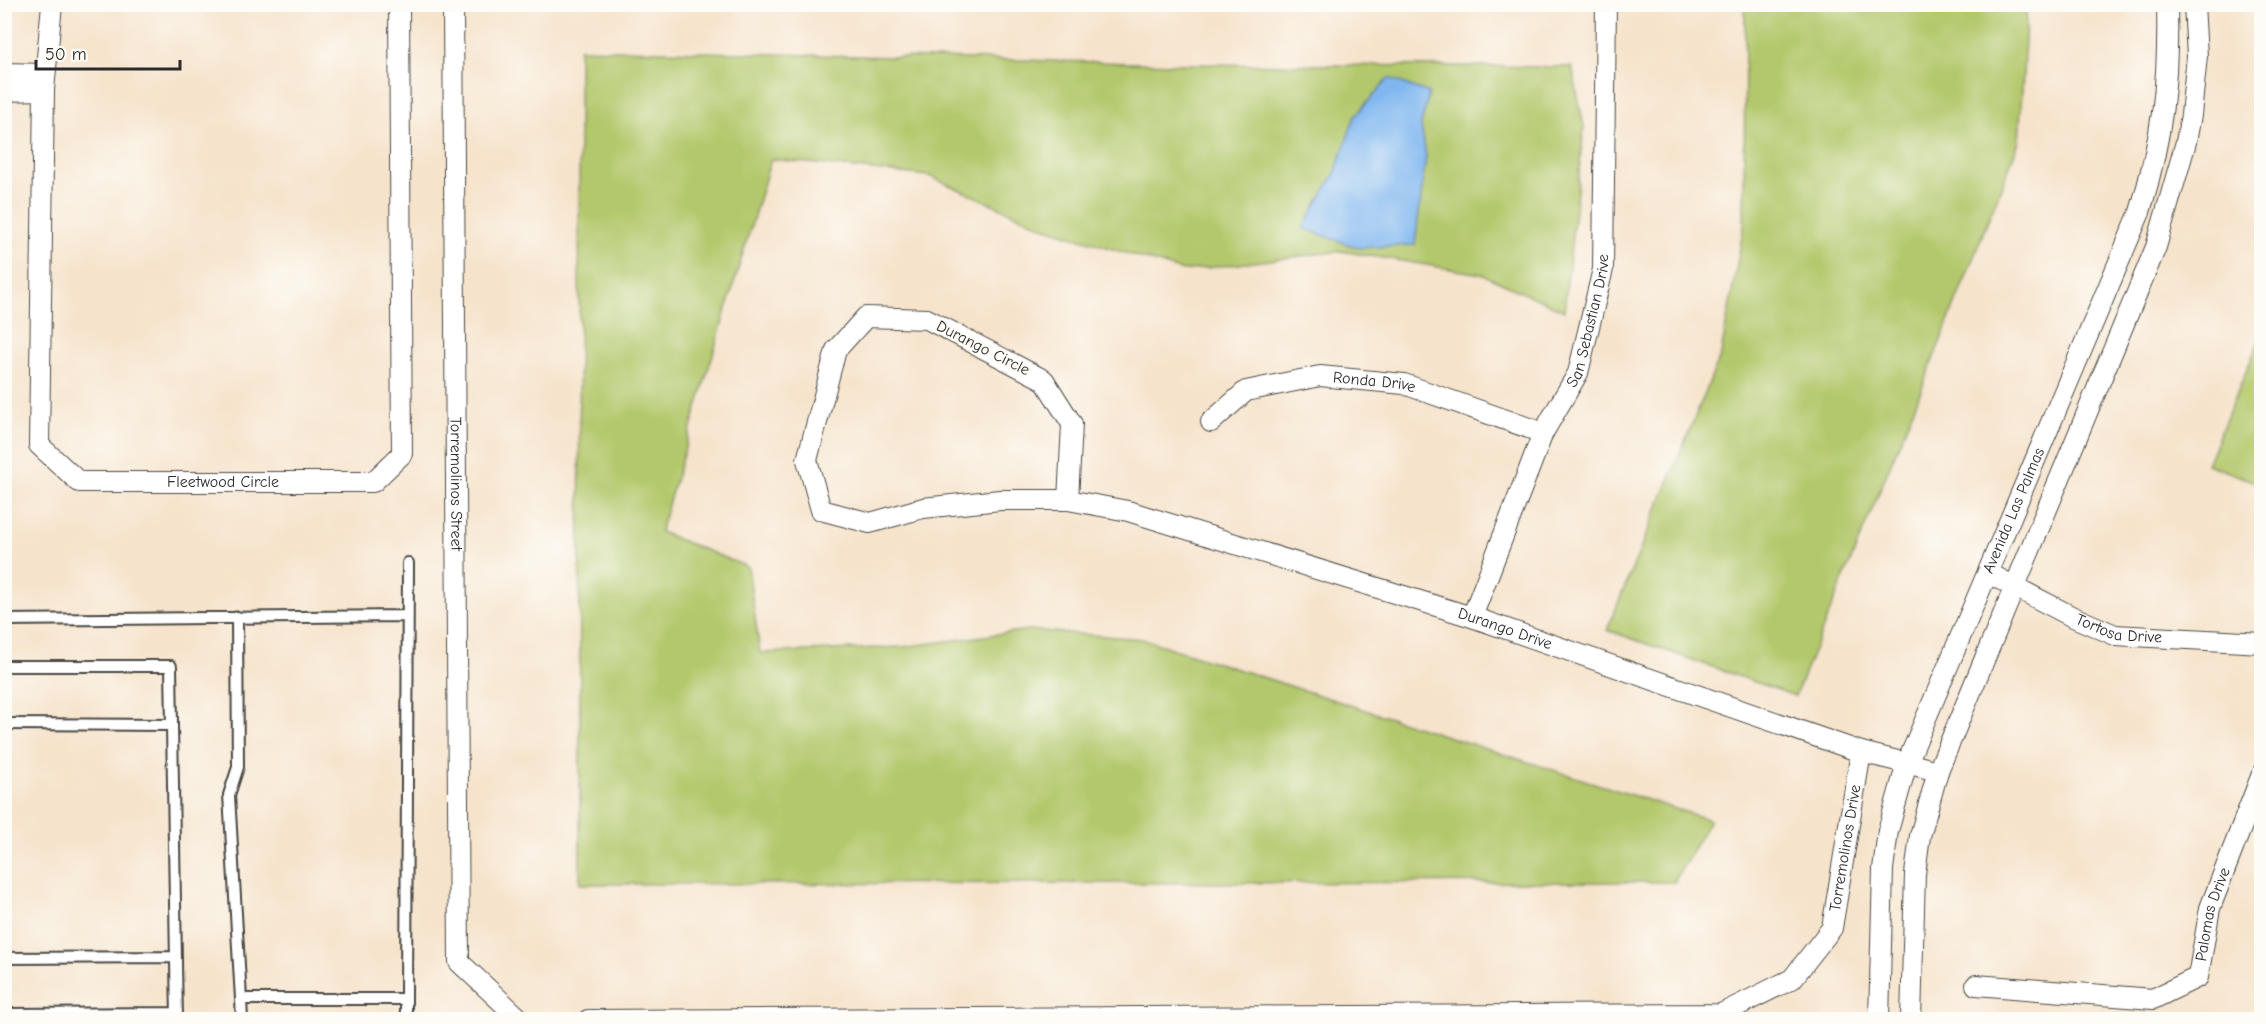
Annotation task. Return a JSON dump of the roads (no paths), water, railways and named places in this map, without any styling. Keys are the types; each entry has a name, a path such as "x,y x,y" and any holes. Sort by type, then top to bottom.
{"street":[{"name":"Fleetwood Circle","path":"52,4 44,82 39,445 79,482 373,482 402,453 399,4"},
{"name":"Torremolinos Street","path":"453,4 459,962 521,1020"},
{"name":"San Sebastian Drive","path":"1472,617 1543,433 1578,373 1603,269 1606,4"},
{"name":"Avenida Las Palmas","path":"1879,1020 1882,869 1888,831 1907,764 2140,212 2162,122 2168,50 2167,4"},
{"name":"Avenida Las Palmas","path":"1911,1020 1915,874 1920,836 1938,771 2156,247 2186,142 2191,115 2198,56 2194,4"},
{"path":"4,73 44,82"},
{"path":"4,91 44,82"},
{"name":"Durango Circle","path":"866,317 927,319 1044,380 1072,424 1068,500 1000,500 923,508 870,523 821,510 807,460 836,350 866,317"},
{"name":"Ronda Drive","path":"1211,422 1246,391 1320,376 1404,384 1543,433"},
{"name":"Durango Drive","path":"1068,500 1128,511 1472,617 1861,752 1938,771"},
{"name":"Tortosa Drive","path":"1988,573 2071,616 2115,635 2262,643"},
{"name":"Torremolinos Drive","path":"588,1020 1721,1014 1792,979 1832,928 1861,752"},
{"name":"Palomas Drive","path":"1976,985 2152,999 2198,977 2210,908 2262,774"},
{"path":"1880,960 1913,960"}],"lane":[{"path":"406,1020 408,562"},
{"path":"4,620 406,616"},
{"path":"237,617 238,767 229,795 242,1020"},
{"path":"4,666 171,666 177,1016 4,1014"},
{"path":"4,724 172,725"},
{"path":"4,958 176,957"},
{"path":"241,999 406,999"}],"water":[{"path":"1389,78 1429,93 1421,125 1426,156 1415,245 1358,248 1303,228 1335,173 1355,116"}]}
